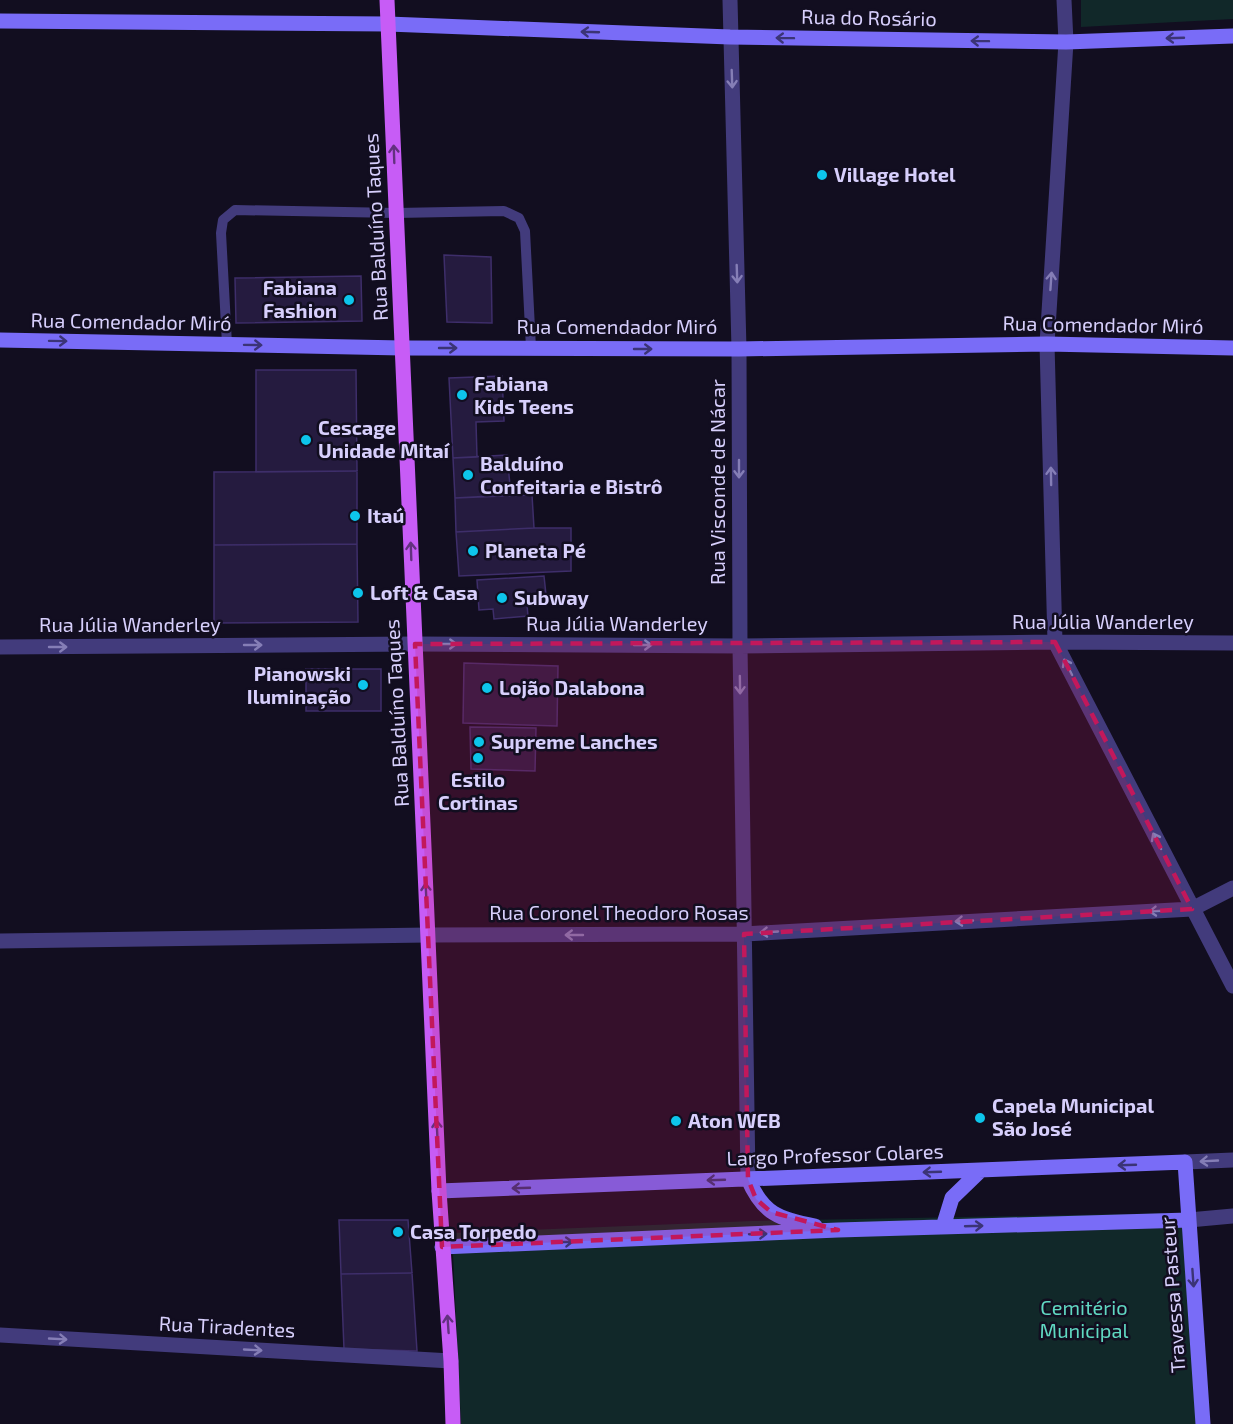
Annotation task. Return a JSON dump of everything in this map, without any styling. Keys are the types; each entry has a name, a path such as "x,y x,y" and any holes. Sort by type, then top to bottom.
{"main road":[{"name":"Rua Balduíno Taques","path":"387,0 439,1191 453,1424"},
{"name":"Rua do Rosário","path":"0,21 388,24 730,37 1066,42 1233,36"},
{"name":"Rua Comendador Miró","path":"0,340 402,348 739,349 1047,344 1233,348"},
{"name":"Largo Professor Colares","path":"439,1191 1185,1162"},
{"name":"Travessa Pasteur","path":"1185,1162 1203,1424"},
{"path":"943,1227 952,1198 981,1170"},
{"path":"748,1179 756,1199 771,1212 798,1223 838,1230"},
{"path":"442,1247 838,1230 1189,1220"}],"street":[{"name":"Rua Visconde de Nácar","path":"730,0 739,349 740,646 748,1179"},
{"path":"1064,0 1066,42 1047,344 1055,642 1233,986"},
{"name":"Rua Júlia Wanderley","path":"0,647 1233,643"},
{"name":"Rua Coronel Theodoro Rosas","path":"0,941 428,935 744,934 1192,909 1233,888"},
{"name":"Largo Professor Colares","path":"1185,1162 1233,1160"},
{"path":"1189,1220 1233,1216"},
{"name":"Rua Tiradentes","path":"0,1335 451,1361"}],"lane":[{"path":"227,344 221,233 224,220 235,210 396,213 504,211 519,218 525,231 531,348"}],"highlighted area":[{"path":"1055,642 1192,909 744,934 748,1179 756,1199 771,1212 838,1230 442,1247 415,644"}],"green space":[{"path":"1081,0 1233,0 1233,19 1081,27"},
{"name":"Cemitério Municipal","path":"1182,1213 1197,1424 461,1424 452,1233 752,1221"}],"building":[{"path":"444,255 491,257 492,323 447,322"},
{"path":"361,276 362,321 236,323 235,278"},
{"name":"Cescage Unidade Mitaí","path":"256,370 356,370 357,471 256,472"},
{"path":"502,376 504,421 476,422 477,457 453,458 449,378"},
{"path":"507,455 511,495 455,498 453,458"},
{"path":"357,471 357,544 214,545 214,472"},
{"path":"532,495 534,528 456,532 455,498"},
{"path":"571,528 571,571 459,576 456,532"},
{"path":"357,544 358,622 214,623 214,545"},
{"path":"544,576 547,604 527,605 528,616 494,619 493,609 479,610 477,580"},
{"path":"464,663 558,666 557,726 463,723"},
{"path":"306,669 381,669 381,711 306,711"},
{"path":"470,727 536,728 535,771 471,769"},
{"path":"339,1220 408,1220 412,1273 341,1274"},
{"path":"412,1273 417,1351 344,1349 341,1274"}],"place":[{"name":"Village Hotel","path":"822,175"},
{"name":"Fabiana Fashion","path":"349,300"},
{"name":"Fabiana Kids Teens","path":"462,395"},
{"name":"Cescage Unidade Mitaí","path":"306,440"},
{"name":"Balduíno Confeitaria e Bistrô","path":"468,475"},
{"name":"Itaú","path":"355,516"},
{"name":"Planeta Pé","path":"473,551"},
{"name":"Loft & Casa","path":"358,593"},
{"name":"Subway","path":"502,598"},
{"name":"Pianowski Iluminação","path":"363,685"},
{"name":"Lojão Dalabona","path":"487,688"},
{"name":"Supreme Lanches","path":"479,742"},
{"name":"Estilo Cortinas","path":"478,758"},
{"name":"Capela Municipal São José","path":"980,1118"},
{"name":"Aton WEB","path":"676,1121"},
{"name":"Casa Torpedo","path":"398,1232"}]}
